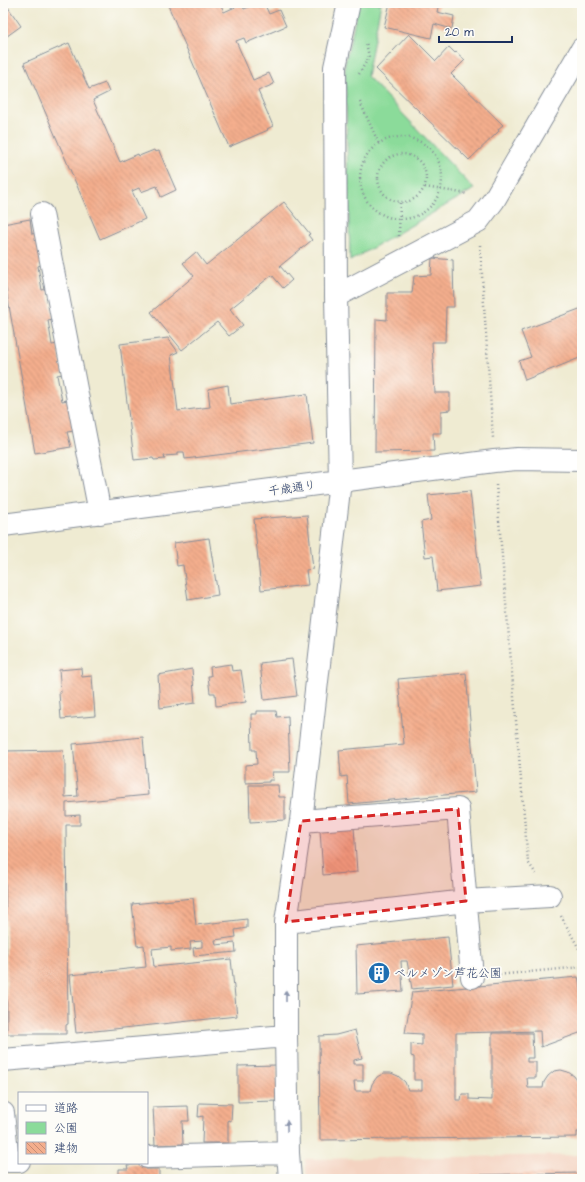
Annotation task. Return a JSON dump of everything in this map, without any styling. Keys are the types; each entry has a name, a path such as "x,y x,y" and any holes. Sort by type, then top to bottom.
{"street":[{"path":"290,1179 288,1153 286,1036 286,922 301,821 340,481 336,296 335,67 349,3"},
{"path":"336,296 478,221 494,200 582,49"},
{"path":"42,214 100,513"},
{"name":"千歳通り","path":"3,526 494,461 517,459 582,460"},
{"path":"301,821 458,809 472,977"},
{"path":"286,922 466,901 550,896"},
{"path":"3,1060 286,1036"},
{"path":"3,1113 8,1161 18,1161"},
{"path":"148,1157 288,1153"}],"path":[{"path":"358,76 369,57 365,35"},
{"path":"359,98 379,144"},
{"path":"399,137 413,139 425,145 434,155 440,167 442,180 439,194 432,205 422,214 409,219 399,219 383,216 371,208 364,196 360,183 360,170 365,157 374,146 379,144 386,140 399,137"},
{"path":"409,154 417,158 422,164 426,171 427,179 421,194 415,199 407,202 400,202 391,200 385,196 380,189 378,173 381,165 386,159 393,155 409,154"},
{"path":"425,187 494,200"},
{"path":"398,264 400,202"},
{"path":"478,221 494,461 528,862 550,896 582,954"},
{"path":"472,977 582,967"}],"highlighted area":[{"path":"458,809 466,901 286,922 301,821"}],"shaded area":[{"path":"582,1155 582,1179 307,1179 305,1159"}],"green space":[{"path":"359,3 381,3 367,76 474,189 350,261 345,64"}],"building":[{"path":"3,3 5,3 21,26 3,39"},
{"path":"167,3 220,3 224,12 242,4 244,9 259,3 264,3 269,14 279,10 286,26 246,43 244,38 236,41 253,80 269,73 274,84 258,91 273,126 267,129 268,130 229,147"},
{"path":"390,3 439,3 437,12 454,16 452,29 434,24 431,38 384,27"},
{"path":"409,34 436,61 449,47 465,60 451,74 503,125 498,129 499,131 469,160 376,69"},
{"path":"69,43 89,89 105,83 109,92 93,100 120,162 138,154 139,156 154,150 155,152 159,151 176,190 161,197 157,186 141,192 139,188 132,191 145,219 100,239 24,63"},
{"path":"284,202 310,234 308,235 312,240 280,266 292,280 283,288 272,275 230,309 243,325 229,336 217,322 182,350 151,312 194,276 183,263 196,252 206,265"},
{"path":"30,219 32,234 37,233 43,264 38,266 42,290 48,289 53,319 48,320 52,345 58,344 63,374 57,375 62,401 68,400 74,431 67,432 71,447 35,453 3,272 3,224"},
{"path":"432,258 453,260 454,307 446,307 445,342 432,342 435,393 450,393 450,410 441,411 441,433 433,433 434,451 375,452 376,319 387,320 387,293 412,293 414,276 431,275"},
{"path":"582,308 582,357 525,380 519,361 531,357 521,331"},
{"path":"168,338 178,352 171,355 178,411 210,407 208,389 228,385 230,404 307,394 313,443 185,459 184,452 178,452 178,455 164,456 165,459 154,460 153,458 134,460 120,344"},
{"path":"470,491 481,586 437,591 433,556 425,557 421,522 431,520 428,495"},
{"path":"307,515 313,569 306,570 308,585 261,590 254,519"},
{"path":"209,538 218,595 188,600 183,565 177,566 174,543"},
{"path":"292,659 297,696 264,700 260,663"},
{"path":"231,664 232,671 241,670 246,702 216,706 215,693 210,693 208,676 211,676 210,667"},
{"path":"81,668 82,677 92,676 95,716 61,719 59,670"},
{"path":"192,669 195,703 160,708 158,675"},
{"path":"466,673 476,792 349,804 347,776 341,777 339,750 404,744 398,679"},
{"path":"257,711 276,711 277,717 288,716 290,772 272,772 273,780 269,780 269,782 245,783 245,765 257,764 256,750 252,750 251,714 257,714"},
{"path":"143,737 148,795 66,803 66,816 80,815 80,825 66,825 68,1024 66,1025 66,1034 7,1034 4,751 63,750 65,760 65,797 78,796 73,744"},
{"path":"249,785 278,785 279,797 285,797 285,820 250,822"},
{"path":"354,827 357,872 323,875 320,830"},
{"path":"193,898 196,925 247,919 247,928 235,930 236,937 215,940 216,945 235,943 236,952 194,956 193,948 202,947 202,941 190,942 191,949 171,951 171,947 152,949 154,967 231,959 237,1016 76,1033 70,975 146,967 144,945 137,946 132,904"},
{"name":"ベルメゾン芦花公園","path":"448,937 453,985 412,989 407,961 401,961 403,991 357,994 356,946"},
{"path":"578,977 582,993 582,1032 541,1047 540,1031 456,1033 456,1100 461,1100 462,1094 469,1094 469,1099 492,1100 492,1033 532,1033 533,1058 527,1058 527,1062 536,1062 536,1078 527,1078 528,1088 543,1088 544,1082 554,1071 561,1070 574,1076 582,1087 582,1132 577,1132 577,1137 320,1140 319,1036 336,1035 355,1030 362,1058 354,1060 354,1064 363,1064 363,1081 354,1081 355,1091 370,1091 372,1084 377,1077 384,1073 391,1073 398,1076 405,1082 408,1090 422,1090 422,1080 414,1080 414,1057 411,1056 411,1044 422,1045 422,1034 405,1033 412,992"},
{"path":"277,1065 278,1101 238,1102 238,1066"},
{"path":"199,1103 232,1104 231,1121 228,1120 228,1143 202,1143 203,1116 198,1117"},
{"path":"188,1106 189,1121 182,1121 183,1144 155,1145 153,1107"},
{"path":"146,1164 146,1169 159,1169 159,1179 119,1179 119,1169 128,1169 127,1165"},
{"path":"582,1173 582,1179 468,1179 468,1175"}],"place":[{"name":"ベルメゾン芦花公園","path":"379,973"}]}
